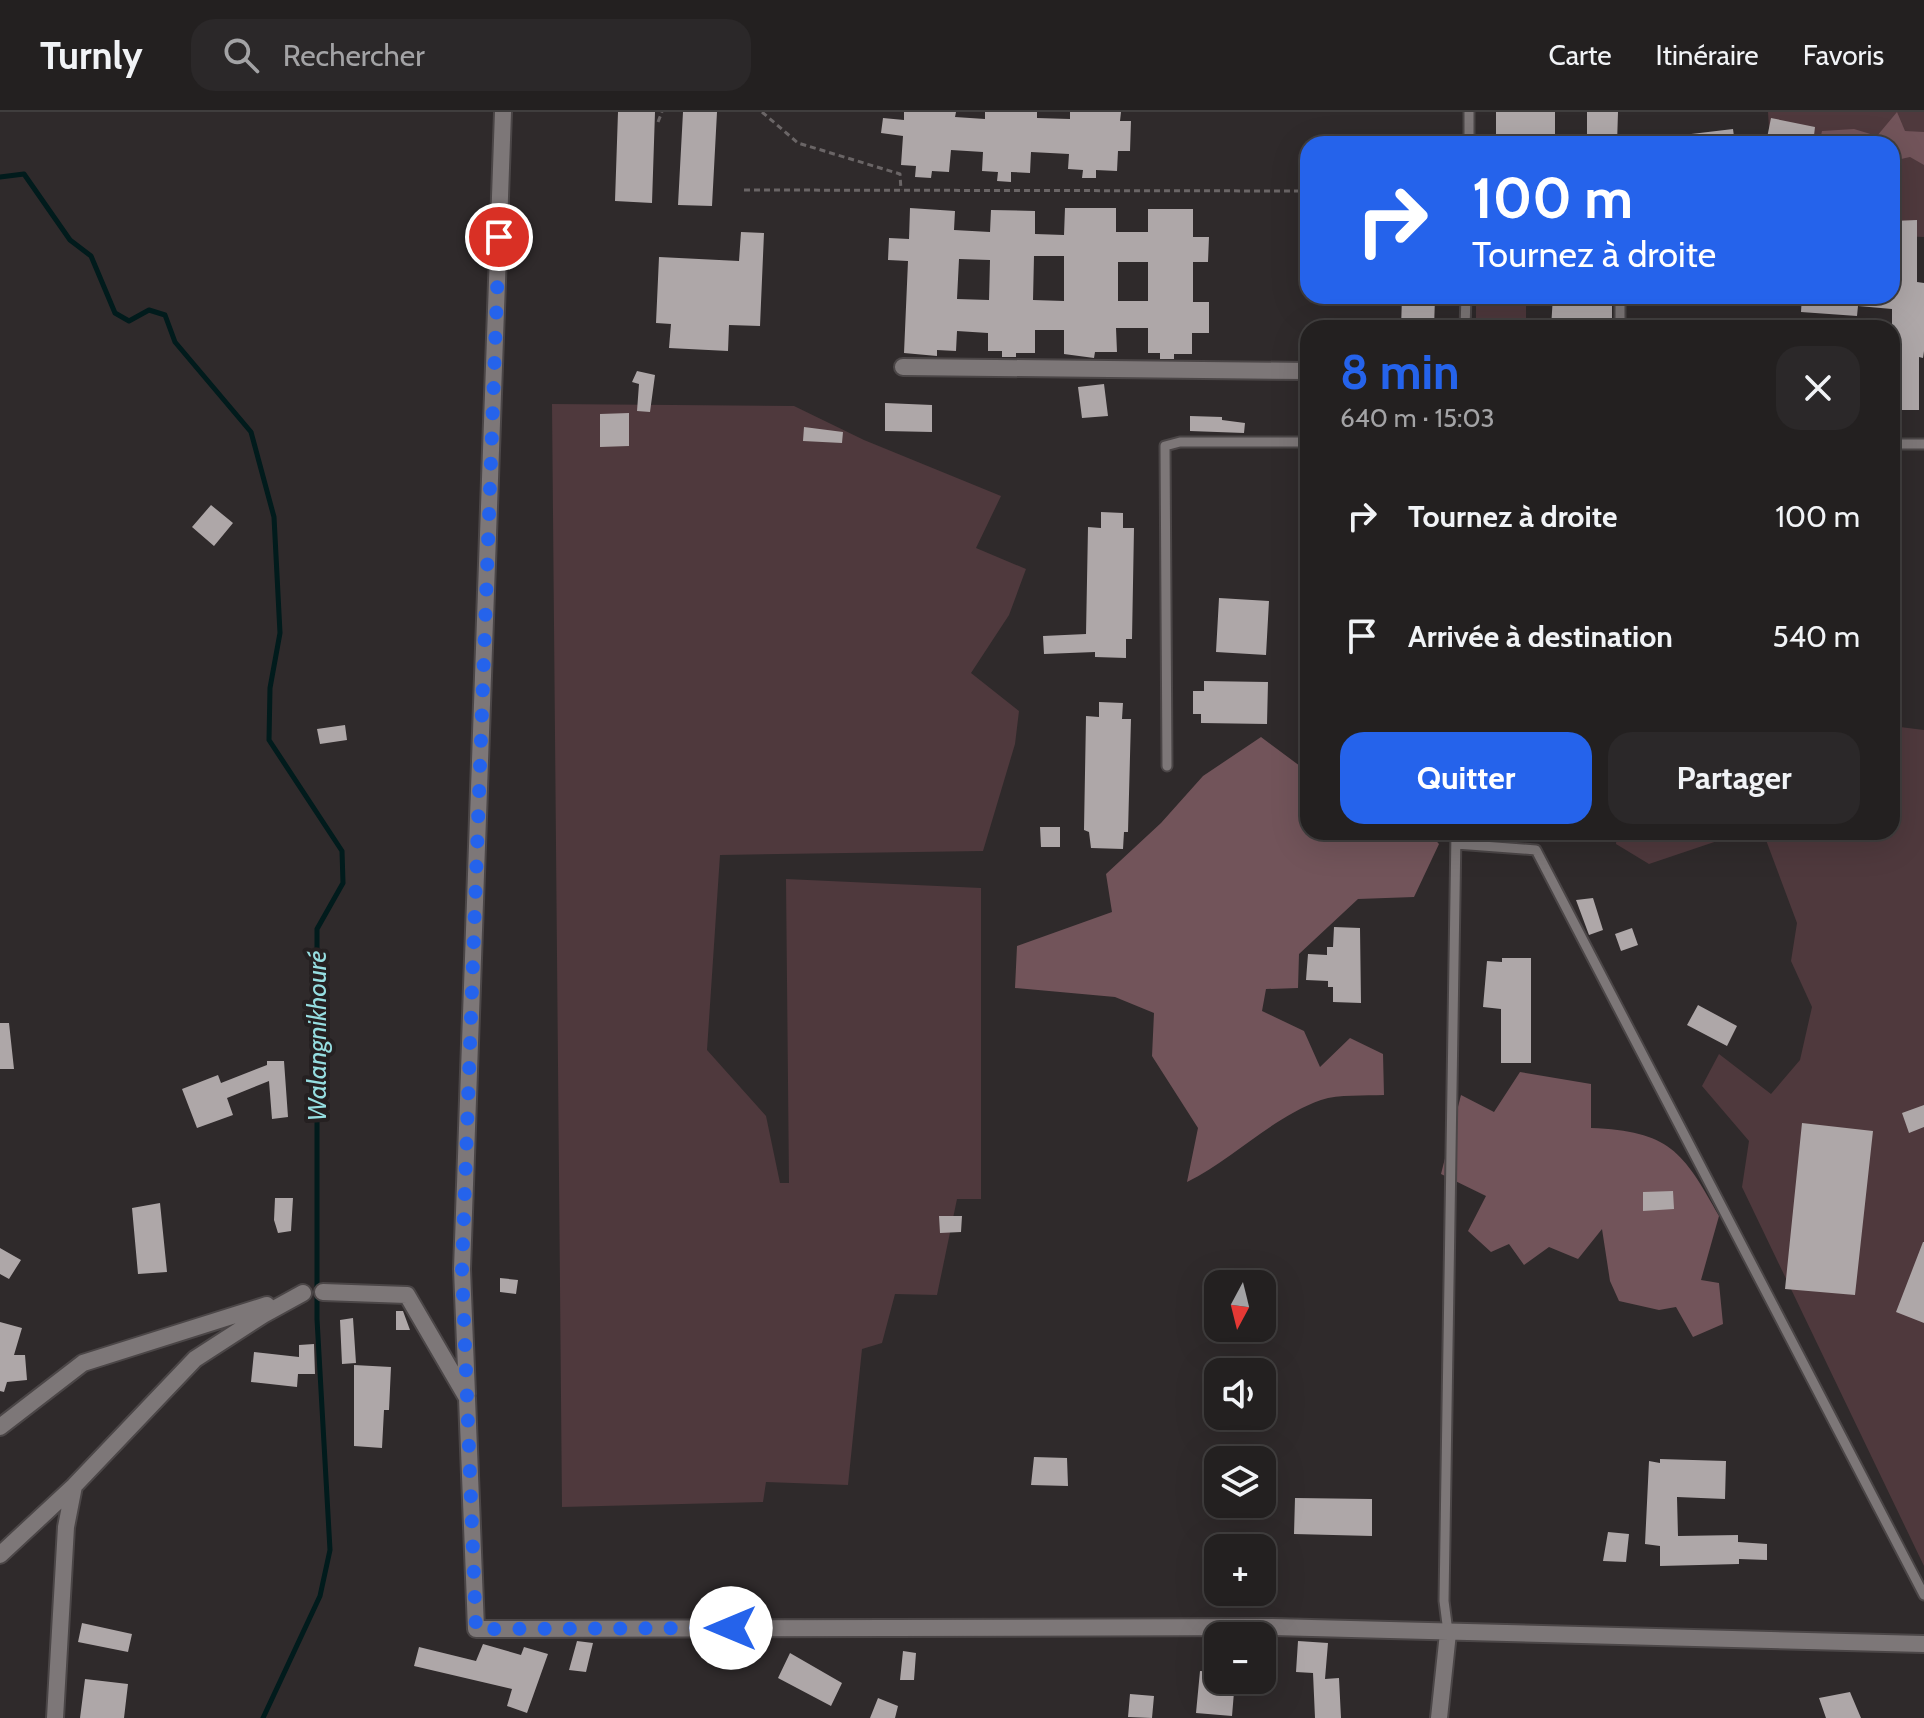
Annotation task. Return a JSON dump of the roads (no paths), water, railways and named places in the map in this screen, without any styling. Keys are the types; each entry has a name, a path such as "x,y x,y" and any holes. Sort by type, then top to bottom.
{"street":[{"path":"503,112 462,1269 476,1629 1273,1627 1924,1644"},
{"path":"903,367 1300,371"},
{"path":"323,1292 407,1295 467,1398"},
{"path":"0,1427 83,1363 303,1293 195,1359 74,1486 0,1555"},
{"path":"55,1718 66,1527 74,1486"},
{"path":"1439,1718 1448,1633"}],"lane":[{"path":"1469,112 1469,136"},
{"path":"1167,766 1165,446 1180,442 1300,442"},
{"path":"1900,444 1924,444"},
{"path":"1448,1633 1444,1601 1456,840"},
{"path":"1456,844 1536,850 1924,1595"}],"waterway":[{"name":"Walangnikhouré","path":"0,177 24,174 70,240 91,256 115,313 129,321 149,310 165,315 175,342 251,432 274,517 280,633 270,688 269,740 342,851 343,883 317,929 317,1319 330,1550 320,1596 263,1718"}]}
